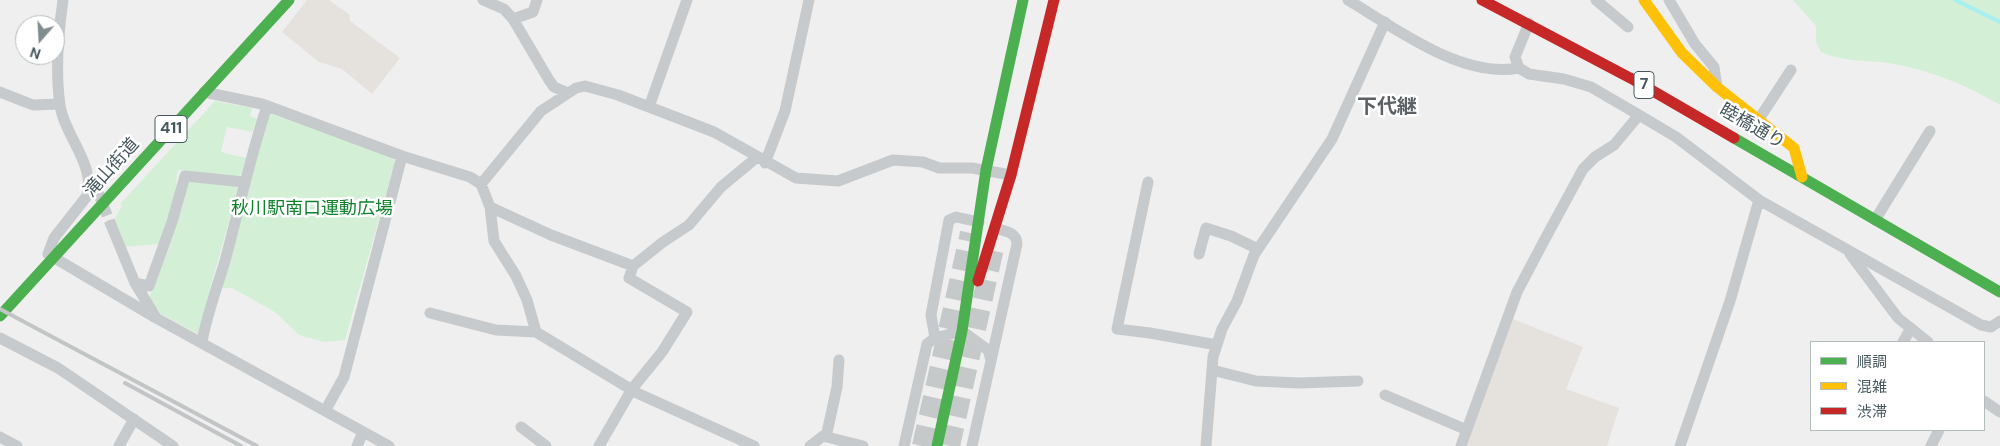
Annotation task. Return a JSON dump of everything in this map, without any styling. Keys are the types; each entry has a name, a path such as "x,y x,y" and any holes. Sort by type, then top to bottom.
{"main road":[{"name":"滝山街道","path":"0,316 289,0"},
{"path":"938,442 962,331 986,170 1023,0"},
{"path":"962,331 1011,175 1054,0"},
{"name":"睦橋通り","path":"1482,0 1529,23 1634,80 2000,292"},
{"path":"1644,0 1682,53 1718,87 1794,148 1802,177"}],"street":[{"path":"62,0 57,58 60,104 63,121 87,173 88,181 87,196 54,238 48,254 53,259 156,318 389,446"},
{"path":"483,0 504,9 514,19 554,87 568,93"},
{"path":"514,19 533,12 537,0"},
{"path":"649,107 687,0"},
{"path":"599,446 632,389 662,352 686,312 629,278 633,266 663,242 689,225 721,187 761,160 785,111 808,0"},
{"path":"1348,0 1367,5 1385,22 1458,61 1484,68 1506,70 1519,68 1529,74 1564,79 1591,87 1676,137 1759,200 1981,325 1991,327 2000,321"},
{"path":"1596,0 1628,27"},
{"path":"1669,0 1695,44 1714,67 1718,87"},
{"path":"1206,446 1212,370 1217,345 1258,249 1332,140 1385,22"},
{"path":"1519,68 1515,56 1529,23"},
{"path":"1759,120 1790,70"},
{"path":"481,184 541,111 576,88 585,86 649,107 721,135 761,160 796,178 838,181 893,160 923,162 939,168 986,170 1011,175"},
{"path":"0,92 33,105 60,104"},
{"path":"204,92 266,106 402,156 470,177 481,184 490,207 494,241 516,276 529,306 536,332"},
{"path":"202,342 206,318 224,261 266,106"},
{"path":"1461,446 1518,292 1579,176 1595,157 1614,145 1639,115"},
{"path":"1875,220 1930,131"},
{"path":"325,411 344,377 402,156"},
{"path":"135,283 149,286 172,222 185,176 244,182"},
{"path":"88,181 97,190"},
{"path":"1148,182 1116,329 1150,332 1217,345"},
{"path":"1680,446 1730,301 1759,200"},
{"path":"490,207 551,236 633,266"},
{"path":"935,338 931,315 949,220 956,217 979,222"},
{"path":"111,225 135,283 156,318"},
{"path":"972,446 1017,244 1017,240 1012,233 995,228"},
{"path":"1199,254 1206,228 1231,236 1258,249"},
{"path":"1848,250 1898,318 1927,341"},
{"path":"430,313 496,330 536,332 632,389 683,416 754,446"},
{"path":"1904,341 1911,328"},
{"path":"904,446 927,344 935,338 962,331 988,350 991,360"},
{"path":"0,338 58,368 173,446"},
{"path":"826,437 837,387 839,360"},
{"path":"1212,370 1256,380 1298,383 1358,381"},
{"path":"1386,395 1466,430"},
{"path":"1985,402 2000,412"},
{"path":"119,446 134,420"},
{"path":"521,428 546,446"},
{"path":"1931,446 1938,431"},
{"path":"357,446 363,432"},
{"path":"810,446 823,436 863,446"},
{"path":"0,437 17,446"}],"shaded area":[{"path":"307,0 329,0 350,15 350,21 400,58 372,94 342,69 319,62 282,32"},
{"path":"1513,319 1583,347 1566,389 1619,408 1607,446 1467,446"}],"green space":[{"path":"1793,0 2000,0 2000,105 1974,91 1918,69 1889,63 1846,59 1821,52 1816,42 1816,26"},
{"path":"215,101 252,108 250,116 257,119 252,132 227,127 221,152 246,158 241,174 237,177 178,170 174,199 160,244 123,247 114,222 122,206 120,204"},
{"name":"秋川駅南口運動広場","path":"272,114 392,157 395,162 345,340 324,342 299,335 275,312 232,288 220,288 266,117"},
{"path":"189,179 236,185 238,189 204,311 200,335 161,314 149,299"}],"waterway":[{"path":"1955,0 2000,22"}],"tunnel":[{"path":"97,190 111,225"},
{"path":"922,446 970,233"},
{"path":"950,446 994,248"}],"railway":[{"path":"0,309 257,446"},
{"path":"125,383 241,446"}],"traffic: fast":[{"path":"0,316 289,0"},
{"path":"937,446 962,331 986,170 1023,0"},
{"path":"1734,138 2000,292"}],"traffic: slow":[{"path":"1644,0 1682,53 1717,87 1794,148 1802,177"}],"traffic: jam":[{"path":"978,281 1011,175 1054,0"},
{"path":"1482,0 1634,80 1734,138"}],"district":[{"name":"下代継","path":"1387,108"}]}
